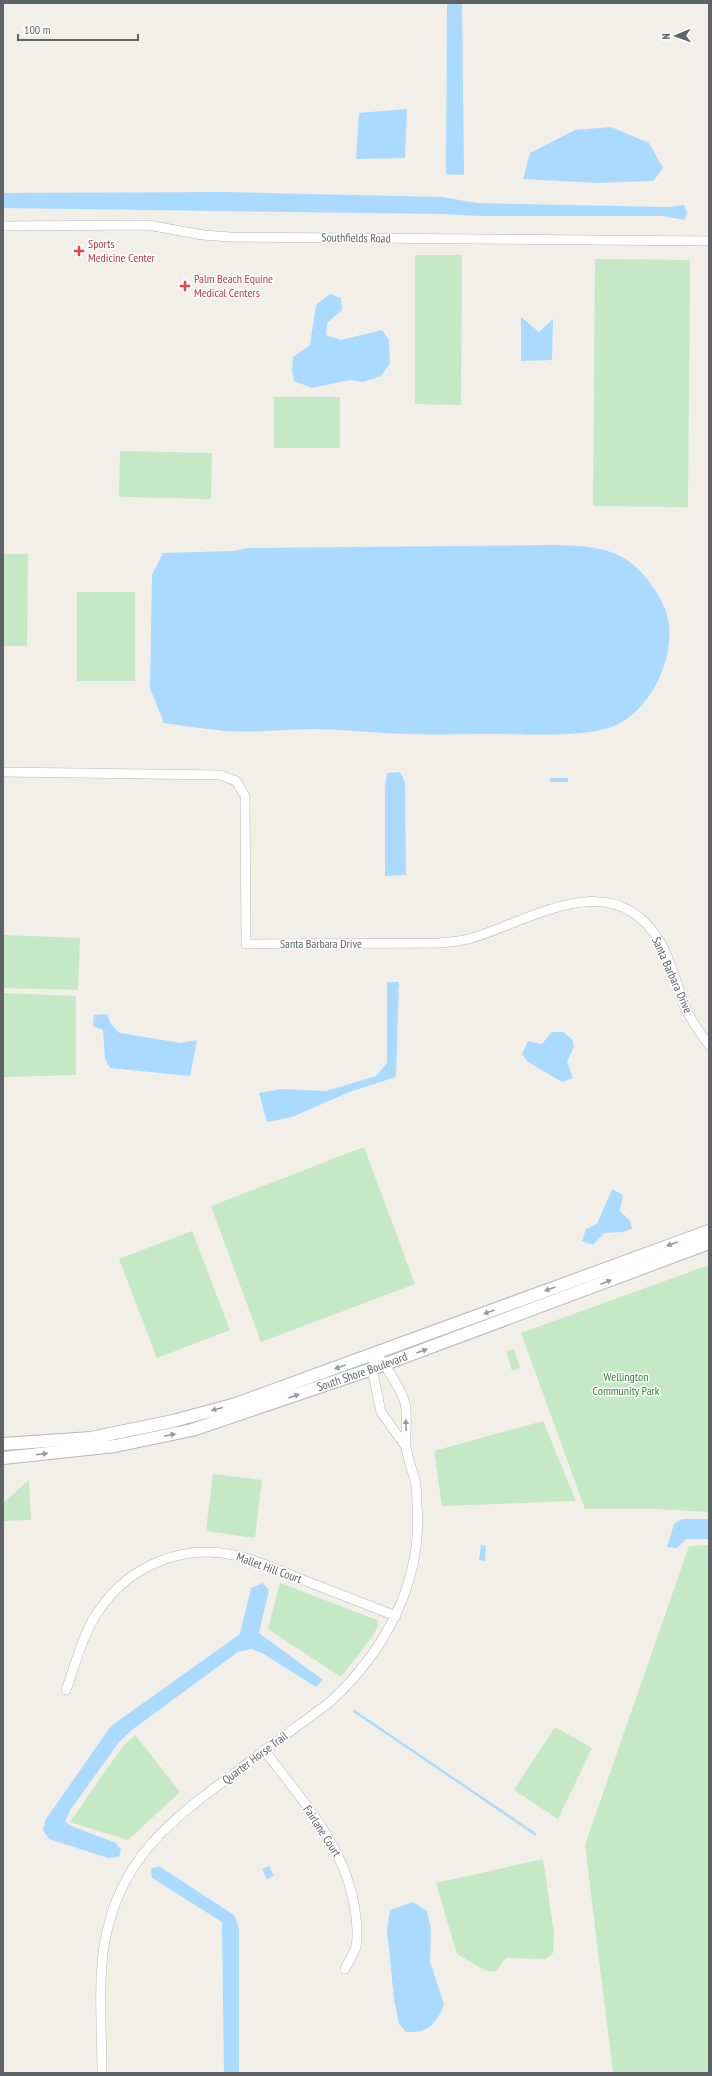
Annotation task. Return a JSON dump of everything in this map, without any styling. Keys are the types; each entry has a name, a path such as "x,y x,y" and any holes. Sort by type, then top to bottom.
{"street":[{"name":"Southfields Road","path":"3,226 148,225 203,235 230,237 709,241"},
{"name":"Santa Barbara Drive","path":"3,772 220,775 236,781 245,796 246,944 440,943 471,938 575,902 594,901 618,906 640,918 654,933 666,954 688,1013 709,1045"},
{"name":"South Shore Boulevard","path":"3,1444 91,1438 173,1421 236,1404 709,1231"},
{"name":"South Shore Boulevard","path":"3,1458 115,1446 192,1430 372,1369 709,1243"},
{"name":"Quarter Horse Trail","path":"102,2073 102,1960 110,1923 126,1880 142,1854 173,1820 264,1750 330,1702 347,1686 373,1655 396,1616 411,1570 418,1523 416,1483 406,1447 405,1402 385,1364 376,1354"},
{"name":"Quarter Horse Trail","path":"376,1354 372,1369 381,1412 406,1447"},
{"name":"Mallet Hill Court","path":"66,1690 90,1625 109,1596 131,1576 151,1564 172,1556 207,1552 236,1555 396,1616"},
{"name":"Fairlane Court","path":"264,1750 323,1828 334,1846 345,1872 353,1900 357,1935 355,1948 345,1969"}],"green space":[{"path":"415,255 462,255 461,405 415,404"},
{"path":"595,259 690,260 688,507 593,506"},
{"path":"274,397 340,397 340,448 274,448"},
{"path":"120,451 212,453 211,499 119,497"},
{"path":"3,554 28,554 27,646 3,646"},
{"path":"77,592 135,592 135,681 77,681"},
{"path":"3,935 80,938 78,990 3,988"},
{"path":"3,993 76,996 76,1075 3,1077"},
{"path":"364,1147 415,1284 261,1342 211,1206"},
{"path":"192,1231 230,1330 157,1358 119,1259"},
{"name":"Wellington Community Park","path":"709,1265 709,1512 657,1509 585,1509 521,1333"},
{"path":"514,1349 520,1368 512,1371 506,1351"},
{"path":"543,1421 576,1501 442,1506 434,1451"},
{"path":"213,1474 262,1480 255,1538 206,1531"},
{"path":"29,1480 31,1520 3,1521 3,1503"},
{"path":"709,1545 709,2073 613,2073 585,1845 689,1546"},
{"path":"280,1583 377,1620 378,1626 372,1637 341,1677 268,1629"},
{"path":"555,1727 592,1748 558,1819 514,1790"},
{"path":"135,1735 180,1792 128,1840 70,1822 123,1746"},
{"path":"543,1859 554,1933 553,1953 545,1959 506,1958 496,1971 486,1971 457,1954 436,1883"}],"water":[{"path":"447,3 462,3 464,175 446,174"},
{"path":"407,109 405,158 356,159 359,113"},
{"path":"611,127 649,143 663,168 653,181 597,183 523,179 530,153 575,130"},
{"path":"227,192 442,197 477,203 668,207 684,205 687,212 685,220 662,216 481,216 442,214 3,208 3,193"},
{"path":"330,294 341,298 342,310 327,323 326,335 341,340 382,330 389,340 390,363 381,376 363,382 350,380 312,388 294,381 292,370 293,357 310,345 316,305"},
{"path":"521,317 539,332 553,319 552,360 521,361"},
{"path":"552,545 596,548 612,552 628,560 650,583 666,610 669,634 668,650 658,681 649,696 639,708 627,719 614,726 602,730 572,734 539,735 395,734 318,729 249,732 226,731 164,723 150,688 152,575 163,553 233,551 248,548"},
{"path":"400,772 405,782 406,875 385,876 385,787 387,773"},
{"path":"550,778 568,778 568,782 550,782"},
{"path":"387,982 399,982 396,1077 352,1091 292,1117 267,1122 259,1093 282,1089 326,1091 376,1076 387,1063"},
{"path":"107,1014 111,1024 120,1033 181,1043 197,1040 190,1076 110,1068 105,1059 103,1030 93,1026 94,1015"},
{"path":"552,1032 563,1032 573,1040 574,1047 567,1061 573,1078 562,1082 528,1062 522,1054 528,1041 542,1044"},
{"path":"612,1189 623,1195 620,1211 630,1221 632,1229 623,1232 604,1233 593,1245 582,1241 586,1229 597,1224"},
{"path":"682,1519 709,1519 709,1539 686,1539 677,1548 667,1547 674,1524"},
{"path":"481,1545 486,1546 485,1561 479,1560"},
{"path":"263,1583 269,1590 259,1633 323,1680 316,1687 262,1653 251,1649 238,1652 133,1729 119,1742 71,1809 65,1821 69,1825 116,1843 121,1850 119,1857 108,1858 49,1839 43,1830 46,1819 111,1726 240,1634 251,1588"},
{"path":"159,1866 234,1915 239,1929 239,2073 224,2073 222,1922 152,1878 151,1869"},
{"path":"269,1866 274,1876 267,1879 262,1869"},
{"path":"413,1902 427,1911 431,1930 430,1961 444,2005 438,2018 426,2029 406,2032 399,2024 394,1999 387,1930 390,1910"}],"waterway":[{"path":"354,1711 535,1834"}],"place":[{"name":"Sports Medicine Center","path":"79,251"},
{"name":"Palm Beach Equine Medical Centers","path":"185,286"}]}
